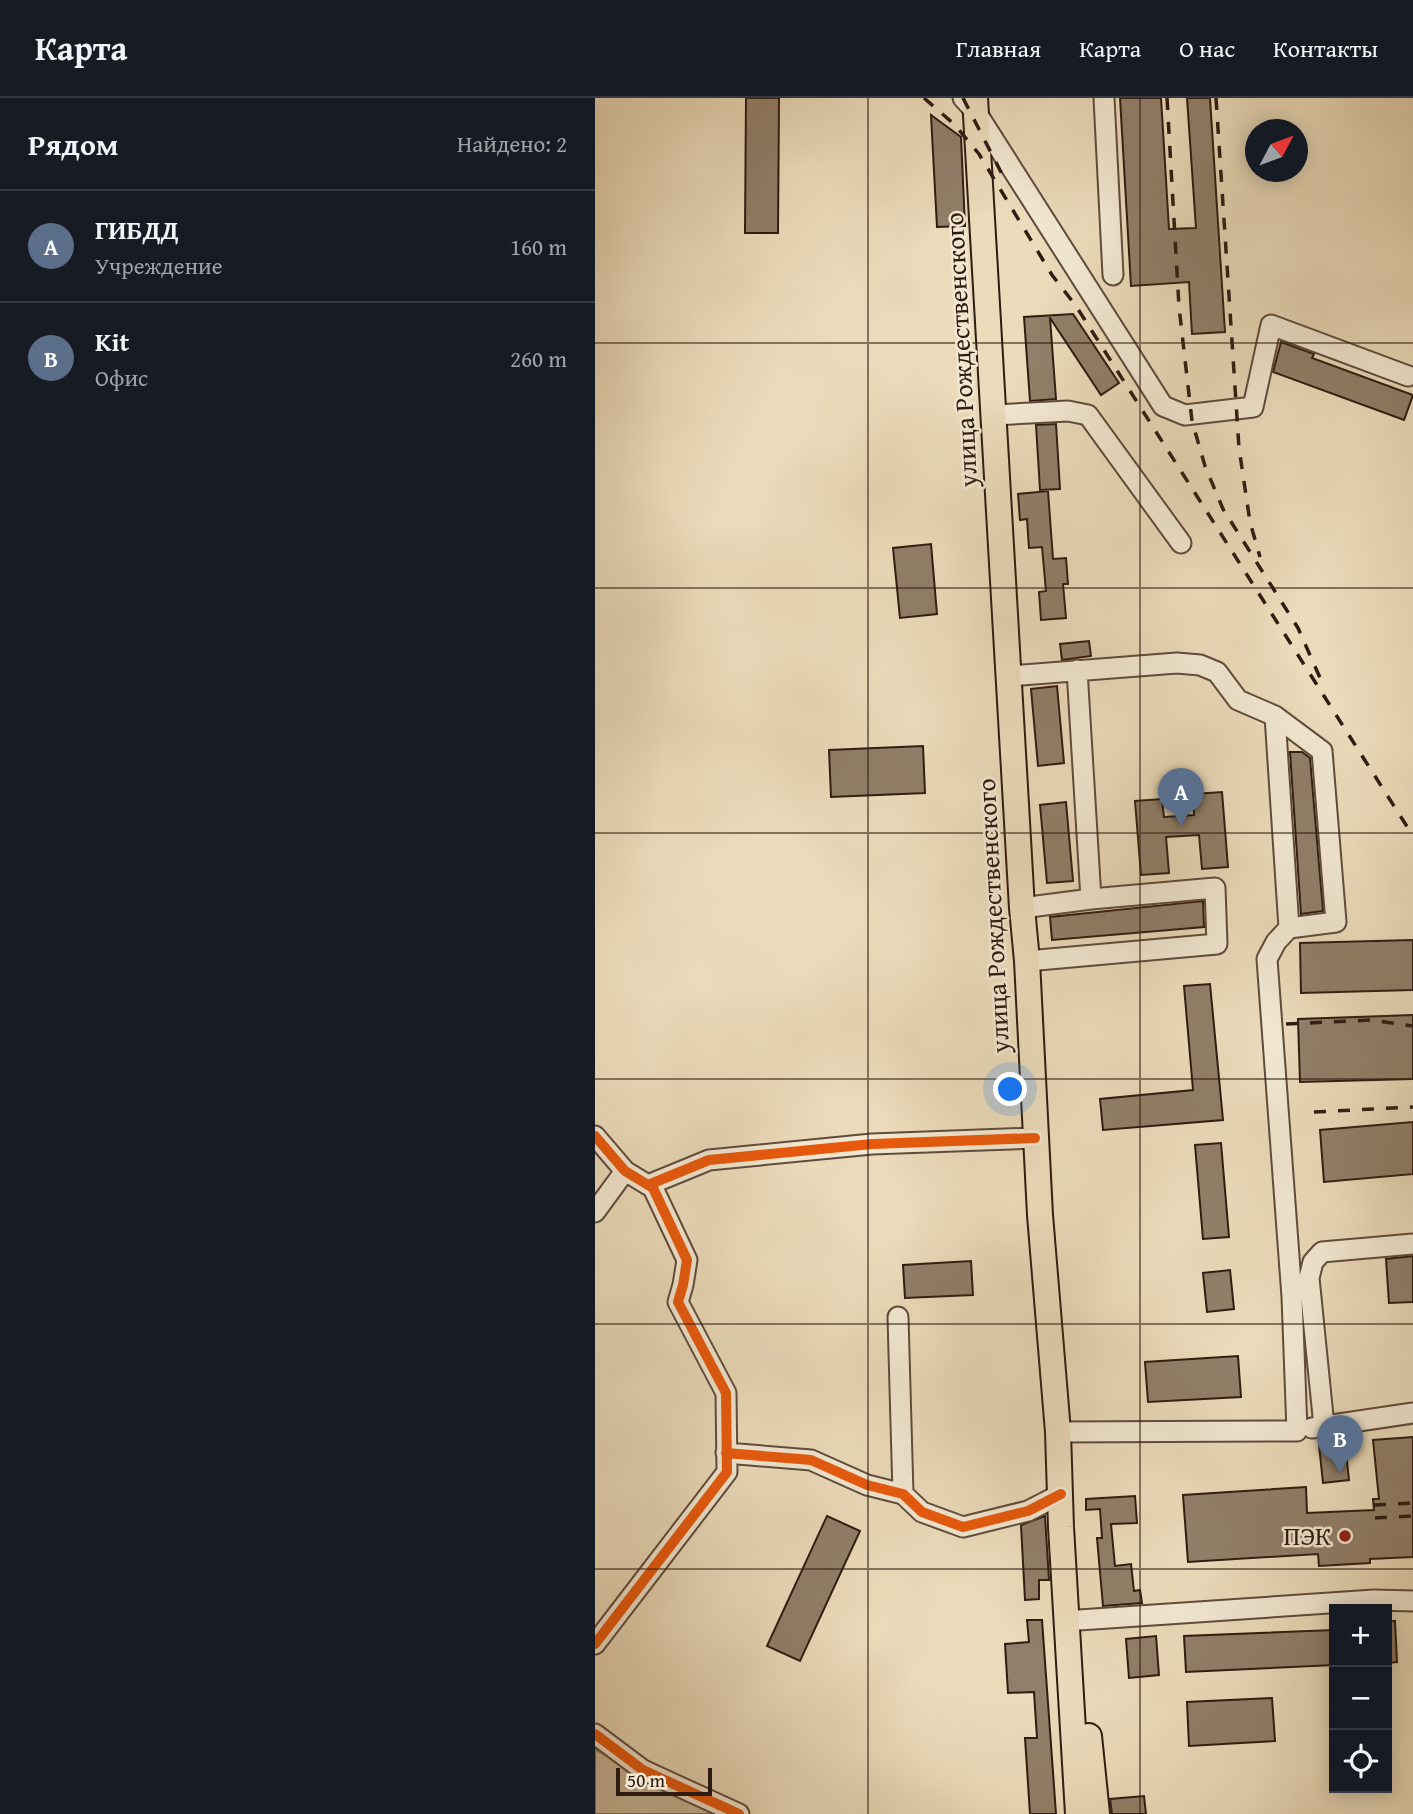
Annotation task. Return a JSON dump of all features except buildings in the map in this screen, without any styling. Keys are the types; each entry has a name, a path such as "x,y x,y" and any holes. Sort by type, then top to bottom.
{"main road":[{"name":"улица Рождественского","path":"971,103 994,415 1035,1138 1058,1432 1078,1814"},
{"path":"1058,1432 1097,1814"}],"street":[{"path":"1104,98 1113,275"},
{"path":"971,103 1163,406 1185,415 1253,407 1271,325 1408,376"},
{"path":"994,415 1068,411 1088,415 1181,543"},
{"path":"1009,676 1177,663 1200,665 1217,672 1238,700 1275,716 1322,751 1336,922 1289,928 1276,942 1267,959 1292,1297 1297,1431"},
{"path":"1077,670 1091,899"},
{"path":"1275,716 1289,928"},
{"path":"1022,908 1215,888 1217,944 1027,961"},
{"path":"595,1136 625,1171 653,1188 687,1260 678,1302 726,1393 727,1472 595,1644"},
{"path":"648,1185 709,1160 872,1144 1035,1138"},
{"path":"595,1212 625,1171"},
{"path":"1324,1426 1310,1278 1313,1262 1322,1252 1413,1244"},
{"path":"898,1317 903,1494"},
{"path":"1058,1432 1297,1431 1413,1413"},
{"path":"726,1452 811,1460 867,1485 903,1494 922,1512 963,1527 1028,1511 1061,1494"},
{"path":"1079,1620 1360,1601 1413,1601"},
{"path":"595,1734 643,1770 739,1814"}],"shaded area":[{"path":"595,1749 673,1794 714,1814 595,1814"}],"railway":[{"path":"924,98 954,124 979,154 1052,275 1076,306 1413,836"},
{"path":"963,98 1004,178"},
{"path":"1167,98 1179,307 1192,421 1205,466 1223,509 1298,628 1321,680"},
{"path":"1216,98 1239,448 1250,522 1260,557"},
{"path":"1286,1024 1372,1020 1413,1026"},
{"path":"1314,1112 1413,1107"},
{"path":"1374,1505 1413,1503"},
{"path":"1375,1518 1413,1516"}],"cycle path":[{"path":"595,1136 625,1171 653,1188 687,1260 678,1302 726,1393 727,1472 595,1644"},
{"path":"648,1185 709,1160 872,1144 1035,1138"},
{"path":"726,1453 811,1460 867,1485 903,1494 922,1512 963,1527 1028,1511 1061,1494"},
{"path":"595,1734 643,1770 739,1814"}],"place":[{"name":"ГИБДД","path":"1181,826"},
{"name":"Kit","path":"1340,1473"},
{"name":"ПЭК","path":"1345,1536"}]}
